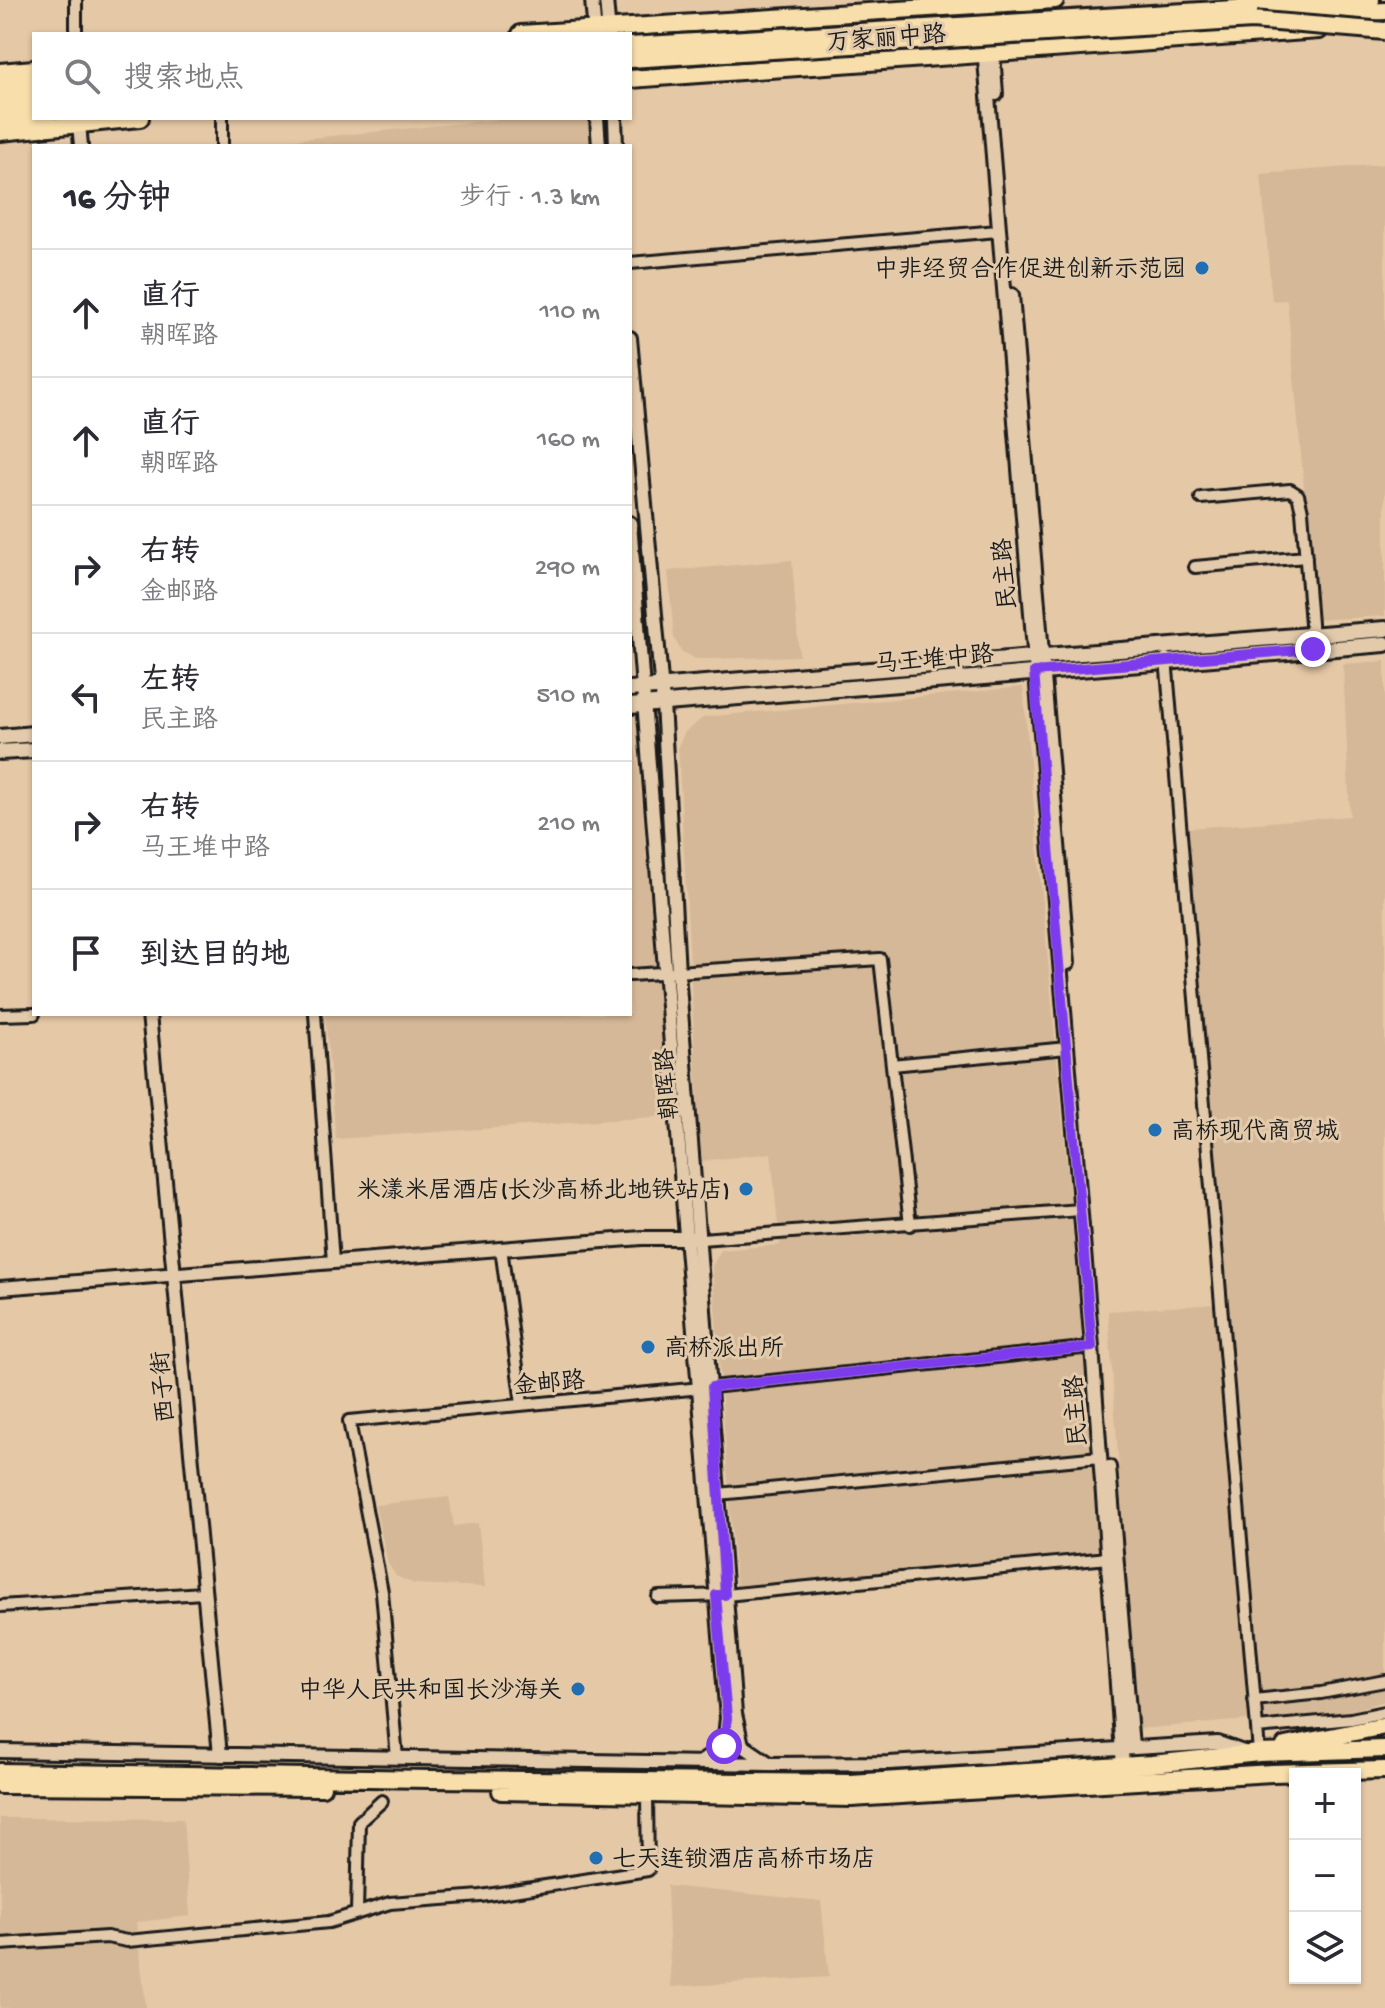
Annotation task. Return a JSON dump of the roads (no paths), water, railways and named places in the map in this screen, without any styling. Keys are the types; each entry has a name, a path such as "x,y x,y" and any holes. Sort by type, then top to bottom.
{"main road":[{"name":"万家丽中路","path":"575,32 984,2 1055,0"},
{"path":"1251,14 1284,0"},
{"path":"632,59 1251,14 1371,0"},
{"path":"632,46 1251,14 1385,11"},
{"path":"1251,14 1385,28"},
{"name":"万家丽中路","path":"632,79 1385,28"},
{"path":"0,72 32,69"},
{"path":"0,85 32,82"},
{"path":"0,95 32,93"},
{"path":"0,109 32,107"},
{"path":"0,122 32,119"},
{"path":"0,132 116,120"},
{"name":"马王堆中路","path":"645,688 1166,654 1313,642 1385,629"},
{"name":"马王堆中路","path":"1313,642 1385,644"},
{"name":"马王堆中路","path":"637,705 1039,664"},
{"path":"0,737 32,734"},
{"path":"0,752 32,750"},
{"path":"0,1772 851,1783 1123,1766 1254,1754 1385,1726"},
{"path":"1293,1748 1385,1749"},
{"path":"0,1785 389,1787 647,1796 851,1798 1272,1773 1385,1770"}],"street":[{"path":"76,0 76,32"},
{"path":"592,0 602,31"},
{"path":"602,31 606,0"},
{"name":"民主路","path":"984,2 1127,1747 1123,1766"},
{"name":"民主路","path":"988,53 998,231 1039,664 1108,1558 1127,1747"},
{"path":"222,120 222,144"},
{"path":"597,120 599,144"},
{"path":"615,120 616,144"},
{"path":"79,123 81,144"},
{"path":"632,263 998,231"},
{"name":"朝晖路","path":"632,385 645,688 637,705 672,973 701,1239 706,1388 721,1595 735,1714 742,1745 770,1764"},
{"path":"1201,498 1295,491 1301,503 1313,642"},
{"name":"朝晖路","path":"632,545 645,688 663,703 672,973 686,1236 718,1494 727,1718 724,1746 700,1763"},
{"path":"1195,567 1306,557"},
{"path":"0,1751 770,1764 889,1763 1218,1743 1254,1754 1257,1728 1166,654"},
{"path":"632,975 880,959 910,1225"},
{"path":"0,1015 32,1014"},
{"name":"西子街","path":"149,1016 220,1755"},
{"path":"315,1016 333,1262"},
{"path":"892,1065 1067,1048"},
{"path":"0,1288 501,1248 686,1236 701,1239 1080,1210"},
{"path":"501,1248 522,1404"},
{"name":"金邮路","path":"397,1758 382,1592 349,1421 706,1388 1092,1347"},
{"path":"718,1494 1100,1457"},
{"path":"658,1597 721,1595 1108,1558"},
{"path":"0,1606 203,1593"},
{"path":"1254,1700 1321,1693 1385,1681"},
{"path":"1257,1728 1351,1719 1385,1712"},
{"path":"0,1944 107,1937 127,1941 329,1922 390,1903 481,1896 648,1870 647,1796"},
{"path":"357,1913 359,1822 382,1801"}],"place":[{"name":"中非经贸合作促进创新示范园","path":"1202,268"},
{"name":"高桥现代商贸城","path":"1155,1130"},
{"name":"米漾米居酒店(长沙高桥北地铁站店)","path":"746,1189"},
{"name":"高桥派出所","path":"648,1347"},
{"name":"中华人民共和国长沙海关","path":"578,1689"},
{"name":"七天连锁酒店高桥市场店","path":"596,1858"}]}
